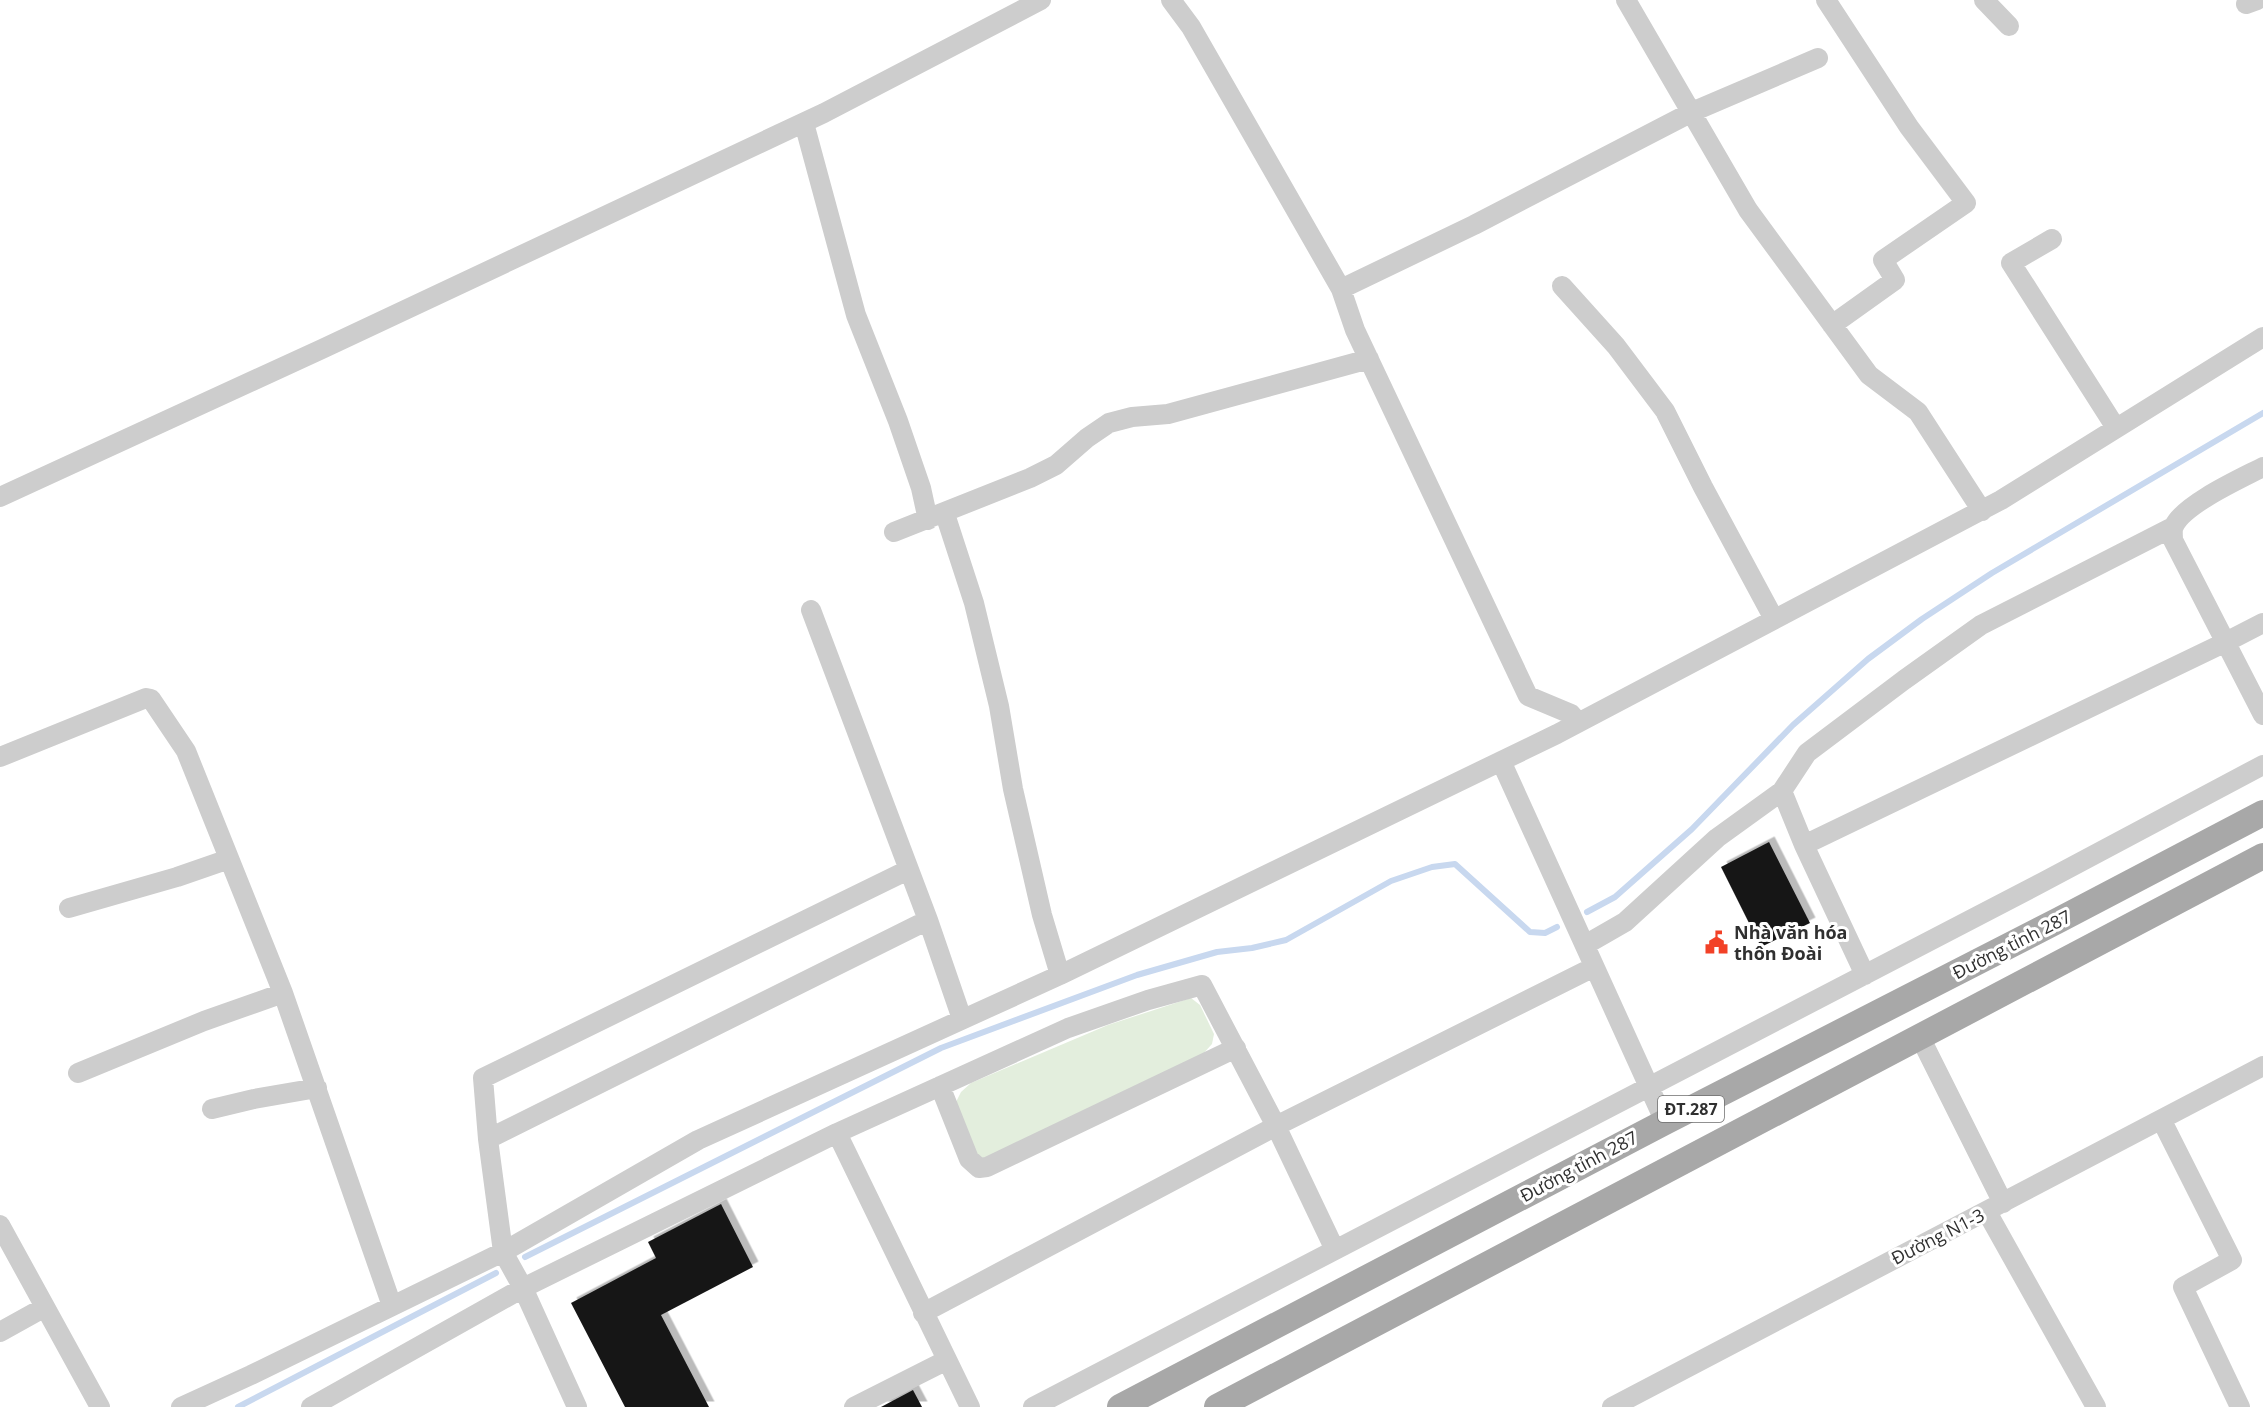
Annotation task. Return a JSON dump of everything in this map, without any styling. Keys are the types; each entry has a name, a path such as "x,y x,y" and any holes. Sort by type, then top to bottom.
{"main road":[{"name":"Đường tỉnh 287","path":"1120,1407 2263,813"},
{"name":"Đường tỉnh 287","path":"1217,1407 2263,856"}],"street":[{"path":"0,497 804,123 1041,0"},
{"path":"1171,0 1191,27 1341,290 1355,330 1528,696 1571,714 1578,722"},
{"path":"1626,0 1748,210 1869,375 1918,412 1982,511"},
{"path":"1826,0 1909,127 1966,203 1883,260 1895,280 1832,325"},
{"path":"1984,0 2009,26"},
{"path":"1341,290 1484,220 1692,112 1818,58"},
{"path":"804,123 856,315 898,421 921,488 974,603 999,706 1013,789 1042,915 1060,975"},
{"path":"2052,239 2011,263 2116,428"},
{"path":"1562,286 1616,346 1665,411 1774,619"},
{"path":"181,1407 503,1252 698,1140 1060,975 1578,722 1982,511 2263,337"},
{"path":"894,532 936,517 1056,465 1087,438 1109,423 1132,417 1168,414 1369,359"},
{"path":"1585,945 1625,922 1717,838 1782,791 1806,753 1981,626 2173,527 2183,515 2206,497 2263,467"},
{"path":"2173,527 2173,540 2263,715"},
{"path":"811,610 928,920 962,1019"},
{"path":"1804,845 2226,642 2263,622"},
{"path":"0,757 146,698 151,699 186,751 284,993 392,1306"},
{"path":"1501,761 1665,1122"},
{"path":"1033,1407 1865,975 2263,765"},
{"path":"1782,791 1804,845 1865,975"},
{"path":"69,908 177,877 229,859"},
{"path":"577,1407 523,1288 503,1252 488,1139 483,1078 908,870"},
{"path":"488,1139 928,920"},
{"path":"923,1313 1276,1126 1594,967"},
{"path":"311,1407 523,1288 837,1133 1068,1028 1148,1000 1202,985 1276,1126 1335,1250"},
{"path":"78,1073 204,1021 284,993"},
{"path":"1920,1037 1995,1208 2096,1407"},
{"path":"940,1086 969,1159 979,1168 987,1167 1236,1048"},
{"name":"Đường N1-3","path":"1612,1407 2162,1121 2263,1066"},
{"path":"212,1109 316,1088"},
{"path":"2162,1121 2232,1260 2183,1287 2240,1407"},
{"path":"837,1133 970,1407"},
{"path":"0,1225 100,1407"},
{"path":"0,1332 45,1307"},
{"path":"854,1407 947,1360"}],"green space":[{"path":"1191,998 1200,1005 1214,1034 1212,1044 1202,1055 975,1164 956,1102 961,1092 971,1083 1108,1025"}],"building":[{"path":"1769,842 1810,923 1761,947 1721,867"},
{"path":"721,1204 753,1267 661,1315 709,1407 625,1407 571,1303 656,1258 648,1242"},
{"path":"913,1390 922,1407 881,1407"}],"waterway":[{"path":"1587,912 1615,897 1692,829 1793,725 1868,659 1922,619 1992,573 2263,413"},
{"path":"525,1257 941,1048 1137,975 1217,952 1252,948 1286,940 1391,881 1432,867 1455,864 1530,932 1545,933 1557,927"},
{"path":"238,1407 496,1273"}],"place":[{"name":"Nhà văn hóa thôn Đoài","path":"1716,943"}]}
